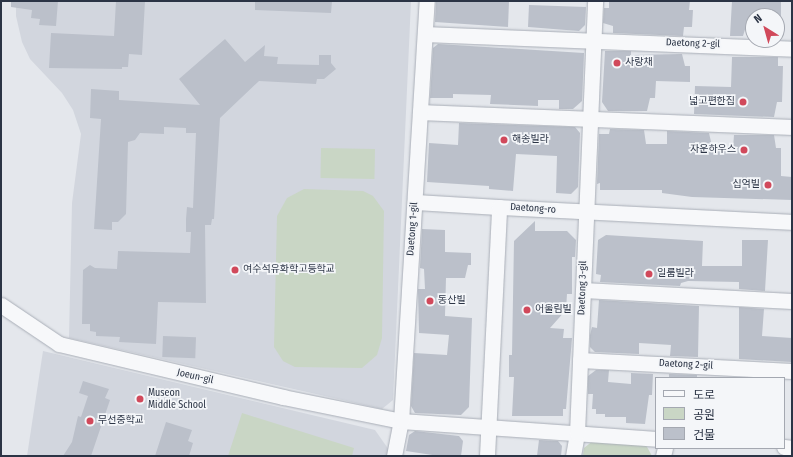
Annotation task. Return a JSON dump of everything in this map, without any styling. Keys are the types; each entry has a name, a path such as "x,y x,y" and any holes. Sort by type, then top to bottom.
{"street":[{"name":"Daetong 1-gil","path":"394,456 401,421 427,1"},
{"name":"Daetong 3-gil","path":"573,456 577,433 595,1"},
{"path":"425,34 594,40"},
{"name":"Daetong 2-gil","path":"594,40 792,49"},
{"path":"420,112 792,127"},
{"path":"415,202 499,207"},
{"name":"Daetong-ro","path":"487,456 499,207 586,213 792,222"},
{"path":"583,290 792,301"},
{"name":"Joeun-gil","path":"1,305 59,344 283,397 401,421 577,433"},
{"name":"Daetong 2-gil","path":"580,360 792,370"},
{"path":"577,433 655,439"}],"shaded area":[{"name":"여수석유화학고등학교","path":"16,1 411,1 393,400 382,409 69,338 72,203 81,134 73,110 62,93 30,59 22,42 16,16"},
{"name":"Museon Middle School","path":"43,351 375,430 389,450 388,456 27,456"}],"green space":[{"path":"321,148 375,149 374,179 320,178"},
{"path":"304,189 363,191 373,196 384,211 382,338 377,355 362,368 295,367 283,361 274,347 277,216 287,198"},
{"path":"242,413 354,448 352,456 228,456"},
{"path":"594,440 646,445 652,456 583,456 584,448"}],"building":[{"path":"11,1 58,1 56,26 39,25 40,19 31,18 32,10 11,7"},
{"path":"116,1 145,1 142,55 129,54 128,67 122,67 122,69 49,68 51,33 114,36"},
{"path":"255,1 332,1 331,13 255,10"},
{"path":"436,1 509,1 508,27 435,22"},
{"path":"609,1 690,1 689,10 693,10 692,27 684,27 683,36 613,33 613,26 603,23 604,8 609,8"},
{"path":"732,1 781,1 781,8 745,8 745,30 743,36 730,36"},
{"path":"529,5 586,7 585,25 579,31 528,27"},
{"path":"225,39 245,62 265,45 264,56 278,57 277,64 319,65 319,55 331,55 331,63 336,69 324,79 317,79 316,84 259,81 220,118 214,219 212,219 211,225 205,225 206,303 158,302 156,344 119,342 120,337 96,336 96,332 90,331 90,324 82,324 83,270 90,265 95,268 117,269 118,251 190,253 191,232 186,232 186,219 187,207 193,208 196,133 186,133 186,128 164,127 164,134 140,133 135,140 128,142 126,214 118,222 112,222 112,230 94,229 101,119 90,118 91,89 119,91 119,100 200,105 179,79"},
{"path":"438,44 584,53 582,101 573,109 559,109 559,100 538,100 538,106 490,104 491,95 453,94 453,98 430,98 433,48"},
{"path":"605,51 631,51 631,55 682,54 685,66 690,66 690,82 656,81 655,98 650,98 647,111 608,111 602,102"},
{"path":"732,57 778,57 778,66 783,66 782,102 777,102 774,117 694,114 695,86 731,87"},
{"path":"459,123 575,127 580,133 578,187 571,194 556,193 557,156 516,154 513,191 489,189 489,186 427,182 429,143 458,145"},
{"path":"610,129 644,130 646,144 667,144 667,131 709,133 712,146 733,148 734,135 774,135 776,148 781,148 781,176 792,177 792,200 692,197 662,193 662,190 600,190 600,183 597,184 599,134 609,134"},
{"path":"535,221 535,231 567,231 576,240 575,257 572,257 572,294 567,294 566,310 550,328 564,329 563,338 572,338 566,409 563,409 563,416 512,416 514,377 509,377 509,355 512,355 514,241"},
{"path":"422,229 445,230 445,252 471,253 471,265 468,265 465,278 446,278 445,316 472,318 469,407 461,415 415,413 411,406 414,353 447,355 449,335 419,333 418,289 425,289 424,269 420,268"},
{"path":"606,235 703,241 702,266 742,266 742,240 768,240 765,291 739,289 739,282 688,281 681,283 680,286 600,282 601,275 596,274 598,240"},
{"path":"599,300 699,306 698,357 670,356 671,345 639,343 639,354 595,352 590,347 590,335 592,327 597,328"},
{"path":"739,307 764,309 762,336 792,338 792,362 739,359"},
{"path":"163,336 196,337 195,358 162,357"},
{"path":"596,370 609,370 608,382 631,384 631,373 653,374 652,395 649,395 645,424 626,423 626,417 605,417 605,414 596,414 596,409 592,409 593,394 588,394 588,376"},
{"path":"669,374 697,375 697,377 669,377"},
{"name":"무선중학교","path":"83,381 109,389 105,398 110,400 91,456 63,456 72,442 78,416 81,417 88,396 79,393"},
{"name":"무선중학교","path":"166,422 192,430 188,441 193,443 189,456 155,456"},
{"path":"415,431 459,436 463,441 461,456 439,456 406,451 409,435"},
{"path":"539,440 558,441 562,446 561,456 537,456"}],"place":[{"name":"사랑채","path":"617,63"},
{"name":"넓고편한집","path":"743,102"},
{"name":"해송빌라","path":"504,140"},
{"name":"자운하우스","path":"744,150"},
{"name":"십억빌","path":"768,185"},
{"name":"여수석유화학고등학교","path":"235,270"},
{"name":"일룸빌라","path":"649,274"},
{"name":"동산빌","path":"430,301"},
{"name":"어울림빌","path":"527,310"},
{"name":"Museon Middle School","path":"140,399"},
{"name":"무선중학교","path":"90,421"}]}
